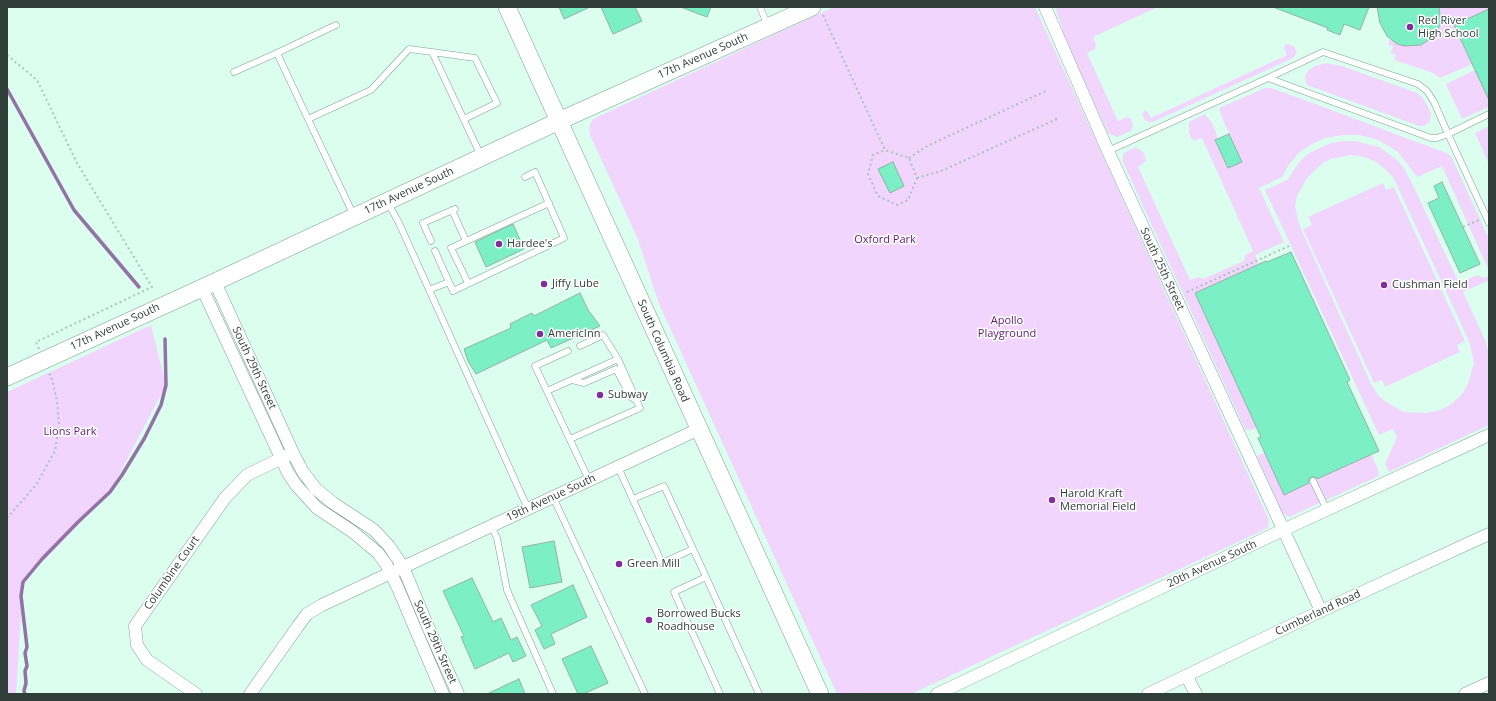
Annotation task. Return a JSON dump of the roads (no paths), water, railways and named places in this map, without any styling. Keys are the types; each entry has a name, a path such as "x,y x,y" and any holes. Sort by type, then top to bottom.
{"street":[{"name":"South Columbia Road","path":"507,7 820,694"},
{"name":"South 25th Street","path":"1045,7 1059,43 1175,298 1321,611"},
{"name":"17th Avenue South","path":"7,377 559,121 810,9"},
{"name":"South 29th Street","path":"208,285 303,472 316,489 333,503 374,530 389,546 403,567 458,694"},
{"name":"South 29th Street","path":"208,285 288,473 296,485 327,516 352,532 378,553 386,564 443,694"},
{"name":"19th Avenue South","path":"403,567 699,429"},
{"name":"20th Avenue South","path":"937,694 1283,530 1489,435"},
{"path":"281,459 293,453"},
{"name":"Columbine Court","path":"196,694 147,660 137,645 135,626 225,498 247,475 281,459"},
{"name":"Cumberland Road","path":"1148,694 1321,611 1489,534"},
{"path":"250,694 307,614 322,605 403,567"},
{"path":"1187,676 1196,694"},
{"path":"1465,694 1488,687"}],"lane":[{"path":"760,7 768,27"},
{"path":"234,72 336,25"},
{"path":"308,120 371,90 410,49 475,58 497,103 464,119"},
{"path":"432,52 481,157"},
{"path":"1108,151 1323,52 1418,84 1426,91 1434,102 1488,220"},
{"path":"277,53 354,217"},
{"path":"1268,78 1431,138 1437,138 1448,134 1489,114"},
{"path":"435,250 453,291 564,238 535,172 524,177"},
{"path":"387,202 399,223 528,509"},
{"path":"468,284 452,248 549,203"},
{"path":"431,241 424,223 454,209 466,241"},
{"path":"429,290 449,282"},
{"path":"570,439 640,408 618,359 603,335 580,346"},
{"path":"568,351 535,366 589,480"},
{"path":"547,392 618,359"},
{"path":"572,380 584,383 616,369 631,397 637,401"},
{"path":"618,467 662,564 693,549"},
{"path":"1314,481 1327,510"},
{"path":"633,499 664,486 759,694"},
{"path":"553,497 646,694"},
{"path":"491,526 497,538 507,590 554,694"},
{"path":"706,577 674,592 720,694"}],"waterway":[{"path":"7,89 74,210 139,287"},
{"path":"25,694 25,671 27,666 25,653 27,647 21,596 23,582 42,559 110,492 144,439 161,405 166,385 165,339"}],"place":[{"name":"Red River High School","path":"1410,27"},
{"name":"Hardee's","path":"499,244"},
{"name":"Jiffy Lube","path":"544,284"},
{"name":"Cushman Field","path":"1384,285"},
{"name":"AmericInn","path":"540,334"},
{"name":"Subway","path":"600,395"},
{"name":"Harold Kraft Memorial Field","path":"1052,500"},
{"name":"Green Mill","path":"619,564"},
{"name":"Borrowed Bucks Roadhouse","path":"649,620"}],"park label":[{"name":"Oxford Park","path":"885,240"},
{"name":"Apollo Playground","path":"1007,327"},
{"name":"Lions Park","path":"70,432"}]}
